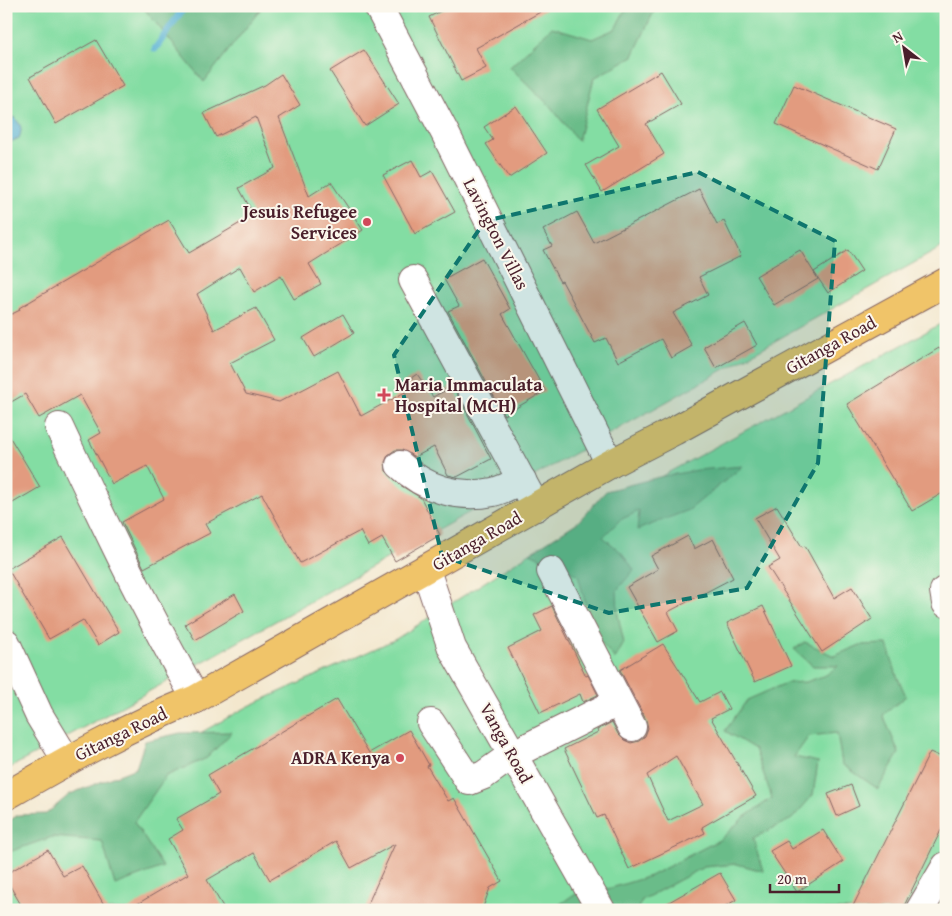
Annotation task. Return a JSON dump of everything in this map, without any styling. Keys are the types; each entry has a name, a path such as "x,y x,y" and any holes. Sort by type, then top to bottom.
{"main road":[{"name":"Gitanga Road","path":"6,796 67,761 196,699 610,464 946,282"}],"street":[{"name":"Lavington Villas","path":"378,6 445,133 610,464"},
{"path":"413,280 536,506"},
{"path":"59,427 116,547 166,646 196,699"},
{"path":"400,465 412,477 455,494 469,495 494,492 522,480"},
{"name":"Vanga Road","path":"426,570 452,648 601,910"},
{"path":"551,571 632,727"},
{"path":"6,643 39,716 67,761"},
{"path":"431,723 470,781 484,775 512,755 618,702"},
{"path":"920,910 946,866"}],"highlighted area":[{"path":"698,172 835,241 818,463 747,588 609,613 442,556 394,355 485,221"}],"green space":[{"path":"6,6 946,6 946,245 6,770"},
{"path":"142,6 263,6 204,82"},
{"path":"627,6 652,6 654,11 633,56 594,78 578,141 550,106 510,67 552,27 592,39 615,29"},
{"path":"946,321 946,910 6,910 6,840 249,706 396,639 583,519"},
{"path":"743,466 689,510 637,530 639,511 620,520 603,537 622,553 634,570 617,590 618,615 624,643 615,659 600,641 577,640 587,609 578,575 530,553 578,522 606,491 659,477 698,470"},
{"path":"805,642 834,656 860,645 887,644 897,676 906,696 883,715 899,753 878,789 842,764 837,733 809,736 794,757 818,762 813,795 792,819 753,838 763,871 737,864 704,867 642,900 637,910 552,910 573,895 611,888 650,876 721,839 743,818 772,798 755,749 725,731 747,700 786,683 806,682 826,675 838,666 813,666 794,649"},
{"path":"232,732 207,758 166,776 134,822 163,867 115,885 102,841 52,837 6,853 6,823 18,815 46,814 70,794 136,768 145,741 180,733"}],"water":[{"path":"14,117 21,127 21,132 19,138 6,144 6,121"}],"building":[{"path":"451,6 551,6 476,48 486,68 461,81 429,17"},
{"path":"96,40 123,86 56,124 30,77"},
{"path":"364,50 399,104 365,126 330,71"},
{"path":"661,71 681,104 646,124 664,154 602,192 586,165 619,146 597,109"},
{"path":"281,74 300,105 279,118 309,196 331,182 363,230 309,264 321,284 294,299 281,276 254,292 240,267 197,294 214,330 256,308 274,340 230,363 246,394 279,402 338,371 361,416 407,391 402,384 417,374 433,397 453,386 491,459 457,477 448,475 434,447 415,457 402,450 395,450 388,455 385,462 386,471 400,485 421,498 440,535 395,561 382,538 368,546 360,531 300,563 262,494 205,524 210,533 144,568 122,522 164,499 147,466 112,484 89,440 101,433 80,395 39,418 25,394 6,405 6,317 169,220 189,253 254,215 239,188 275,168 256,117 216,137 204,113 265,85"},
{"path":"794,85 896,129 878,169 776,124"},
{"path":"516,106 547,153 509,178 486,144 493,140 484,127"},
{"path":"412,160 421,177 432,171 455,212 415,234 383,175"},
{"path":"699,189 717,224 724,221 741,256 699,277 708,295 673,313 692,346 671,358 661,339 618,362 606,338 595,343 562,281 560,282 543,250 552,246 543,230 577,212 594,243"},
{"path":"800,250 818,279 774,305 756,276"},
{"path":"848,250 862,271 828,293 814,272"},
{"path":"482,258 510,309 502,314 545,391 504,415 448,311 459,306 444,279"},
{"path":"343,314 354,333 314,357 303,338"},
{"path":"745,323 757,345 716,368 704,347"},
{"path":"939,348 946,358 946,491 912,511 847,404"},
{"path":"6,431 40,487 6,507"},
{"path":"777,506 802,547 805,546 834,598 852,587 872,619 822,652 768,567 780,560 755,518"},
{"path":"688,536 694,549 713,539 733,578 668,612 678,631 658,642 627,587 658,569 651,556"},
{"path":"63,537 119,632 98,645 83,620 49,639 8,569"},
{"path":"235,594 244,611 195,640 185,624"},
{"path":"552,606 586,676 588,675 598,695 583,702 580,694 540,713 508,648 542,631 534,615"},
{"path":"763,606 791,666 755,682 727,623"},
{"path":"663,644 700,702 720,692 729,709 711,718 756,796 702,827 705,833 629,869 604,815 597,818 564,749 598,732 597,730 612,722 618,734 624,740 631,743 639,741 645,736 648,728 646,720 620,670","holes":["676,756 703,804 668,821 647,775"]},
{"path":"337,699 369,753 409,730 429,765 427,766 448,801 454,798 502,881 490,888 482,910 365,910 395,844 351,868 336,841 270,880 254,853 207,880 225,910 127,910 188,874 168,839 183,830 176,819 219,794 208,775"},
{"path":"930,752 946,759 946,820 902,910 851,910"},
{"path":"851,785 859,806 837,816 828,794"},
{"path":"823,830 843,862 797,892 770,851 787,841 792,849"},
{"path":"48,850 63,876 82,866 107,910 24,910 6,879 6,874"},
{"path":"720,873 736,900 718,910 655,910"}],"waterway":[{"path":"155,49 185,6"}],"place":[{"name":"Jesuis Refugee Services","path":"367,222"},
{"name":"Maria Immaculata Hospital (MCH)","path":"384,395"},
{"name":"ADRA Kenya","path":"400,758"}]}
